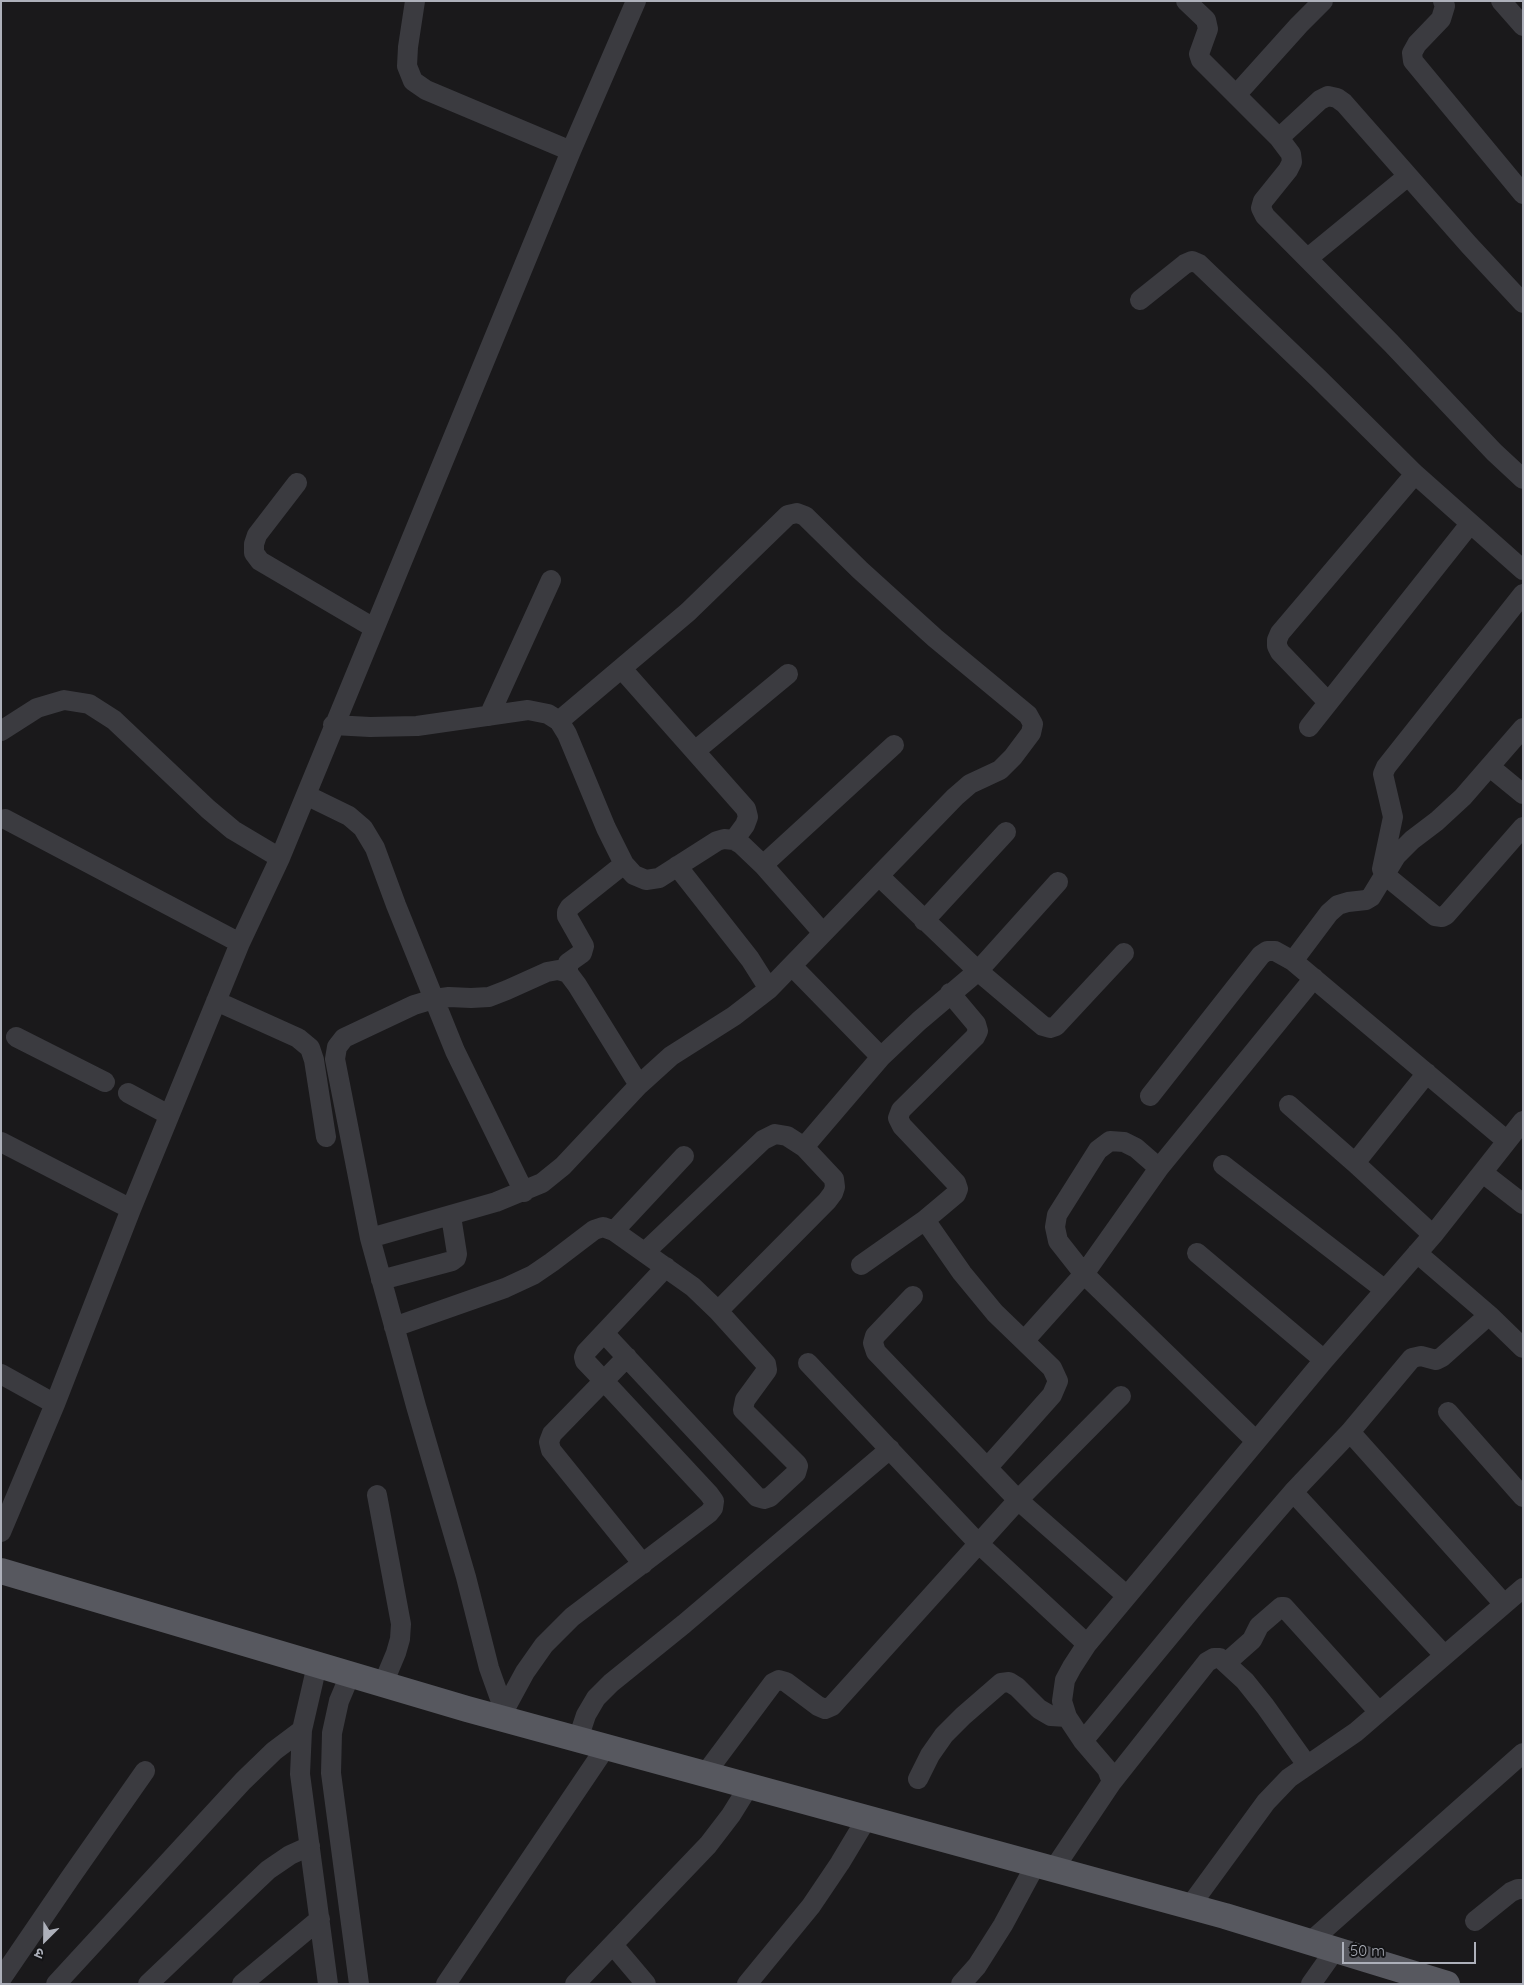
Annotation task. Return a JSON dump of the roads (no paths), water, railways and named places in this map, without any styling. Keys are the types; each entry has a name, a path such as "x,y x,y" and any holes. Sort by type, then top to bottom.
{"main road":[{"path":"1,1571 383,1684 502,1714 606,1747 1190,1906 1447,1984"}],"street":[{"path":"415,1 407,66 414,81 426,90 571,151"},
{"path":"1,1532 55,1404 131,1208 240,942 280,858 333,725 571,151 636,1"},
{"path":"1186,1 1206,20 1208,28 1199,54 1201,60 1279,138 1291,154 1292,162 1288,170 1263,201 1261,208 1265,216 1308,258 1494,452 1523,479"},
{"path":"1236,95 1323,1"},
{"path":"1443,1 1445,6 1441,19 1417,44 1412,53 1413,61 1523,194"},
{"path":"1501,1 1523,26"},
{"path":"1279,138 1320,100 1328,96 1337,98 1344,103 1522,302"},
{"path":"1308,258 1408,176"},
{"path":"1140,300 1185,264 1192,262 1199,264 1415,474 1523,570"},
{"path":"1328,702 1280,652 1277,640 1280,633 1415,474"},
{"path":"297,483 257,535 254,553 260,561 374,628"},
{"path":"370,1238 451,1216 524,1192 542,1183 564,1166 639,1085 671,1056 734,1016 769,989 955,797 970,784 1000,770 1014,757 1031,733 1033,724 1028,715 935,638 860,570 805,516 797,513 788,515 688,612 559,721"},
{"path":"1309,727 1470,524"},
{"path":"489,716 550,580"},
{"path":"1523,594 1386,767 1383,774 1393,817 1382,869 1385,874 1435,916 1442,918 1523,826"},
{"path":"622,669 746,809 748,817 745,825 734,840"},
{"path":"695,751 788,674"},
{"path":"1,731 37,708 64,700 89,704 114,720 208,809 233,830 280,858"},
{"path":"333,725 370,727 417,726 528,710 548,714 559,721 567,734 606,828 624,864 634,875 646,880 659,878 717,841 724,839 734,840 741,844 763,865 823,934"},
{"path":"1293,961 1338,905 1366,900 1372,897 1396,856 1412,840 1437,821 1490,767 1523,728"},
{"path":"763,865 894,745"},
{"path":"1490,767 1523,794"},
{"path":"306,795 348,816 363,828 375,848 434,999 478,1100 524,1192"},
{"path":"5,819 240,942"},
{"path":"924,921 1006,832"},
{"path":"624,864 570,907 567,912 567,916 584,946 582,953 568,963 568,973 639,1085"},
{"path":"677,866 750,959 769,989"},
{"path":"879,876 978,971 1043,1026 1050,1028 1056,1026 1124,953"},
{"path":"804,1147 881,1058 950,993 978,971 1058,882"},
{"path":"1150,1096 1261,955 1267,951 1275,951 1293,961 1314,978 1507,1141"},
{"path":"792,966 881,1058"},
{"path":"502,1714 466,1577 370,1238 335,1059 337,1047 344,1038 414,1005 434,999 489,996 547,972 558,970 568,973"},
{"path":"1024,1341 1084,1274 1159,1168 1314,978"},
{"path":"861,1265 925,1220 952,1198 958,1189 956,1183 902,1126 898,1118 901,1110 975,1037 978,1031 976,1024 950,993"},
{"path":"216,1001 298,1038 310,1048 314,1060 326,1137"},
{"path":"16,1037 105,1082"},
{"path":"1356,1164 1427,1073"},
{"path":"128,1093 169,1115"},
{"path":"1288,1105 1433,1235"},
{"path":"1112,1782 1107,1770 1083,1741 1067,1717 1062,1701 1066,1680 1087,1644 1324,1360 1433,1235 1523,1121"},
{"path":"645,1252 763,1140 775,1134 787,1136 804,1147 834,1179 836,1187 833,1193 828,1201 718,1311"},
{"path":"1159,1168 1136,1148 1124,1142 1110,1141 1098,1150 1064,1201 1057,1215 1054,1227 1058,1241 1084,1274 1256,1441"},
{"path":"1,1142 131,1208"},
{"path":"614,1231 684,1156"},
{"path":"1223,1165 1385,1290"},
{"path":"1483,1174 1523,1204"},
{"path":"381,1280 452,1261 456,1258 451,1216"},
{"path":"925,1220 962,1273 995,1313 1052,1368 1058,1381 1052,1395 987,1468"},
{"path":"394,1327 505,1288 533,1275 594,1230 603,1227 614,1231 645,1252 693,1288 718,1311 766,1364 767,1370 745,1400 743,1410 798,1466 796,1472 770,1497 764,1499 757,1497 604,1333"},
{"path":"1197,1253 1324,1360"},
{"path":"1417,1253 1489,1315 1523,1348"},
{"path":"502,1714 525,1672 544,1645 572,1617 709,1514 713,1508 714,1501 709,1494 586,1362 584,1357 586,1352 666,1267"},
{"path":"913,1296 875,1336 873,1343 876,1352 1018,1500 1127,1596"},
{"path":"1083,1741 1193,1608 1293,1492 1350,1432 1412,1358 1421,1356 1436,1360 1442,1357 1489,1315"},
{"path":"627,1357 552,1434 549,1442 551,1450 643,1564"},
{"path":"808,1363 978,1543 1087,1644"},
{"path":"1,1374 55,1404"},
{"path":"705,1774 773,1683 779,1680 786,1682 818,1706 825,1709 832,1706 1018,1500 1121,1396"},
{"path":"1448,1412 1523,1497"},
{"path":"1350,1432 1504,1604"},
{"path":"578,1739 586,1715 596,1698 611,1683 684,1624 890,1449"},
{"path":"1293,1492 1444,1655"},
{"path":"377,1494 401,1624 400,1639 396,1653 383,1684"},
{"path":"1190,1906 1266,1802 1289,1778 1356,1732 1523,1588"},
{"path":"1226,1663 1252,1640 1259,1626 1280,1607 1284,1607 1378,1712"},
{"path":"961,1984 977,1966 1044,1867 1207,1662 1214,1658 1220,1658 1245,1681 1307,1765"},
{"path":"317,1665 302,1730 300,1774 328,1984"},
{"path":"350,1674 339,1701 332,1733 332,1773 359,1984"},
{"path":"918,1780 930,1755 944,1736 963,1716 1001,1683 1009,1682 1017,1687 1039,1709 1051,1716 1067,1717"},
{"path":"56,1984 164,1869 243,1781 274,1751 302,1730"},
{"path":"446,1984 606,1747"},
{"path":"1310,1942 1523,1753"},
{"path":"1,1979 145,1771"},
{"path":"576,1984 708,1845 731,1815 749,1786"},
{"path":"747,1984 811,1906 867,1818"},
{"path":"148,1984 268,1870 290,1855 310,1846"},
{"path":"1475,1921 1511,1892 1523,1889"},
{"path":"242,1984 320,1919"},
{"path":"613,1945 646,1984"},
{"path":"1311,1984 1335,1950"}]}
